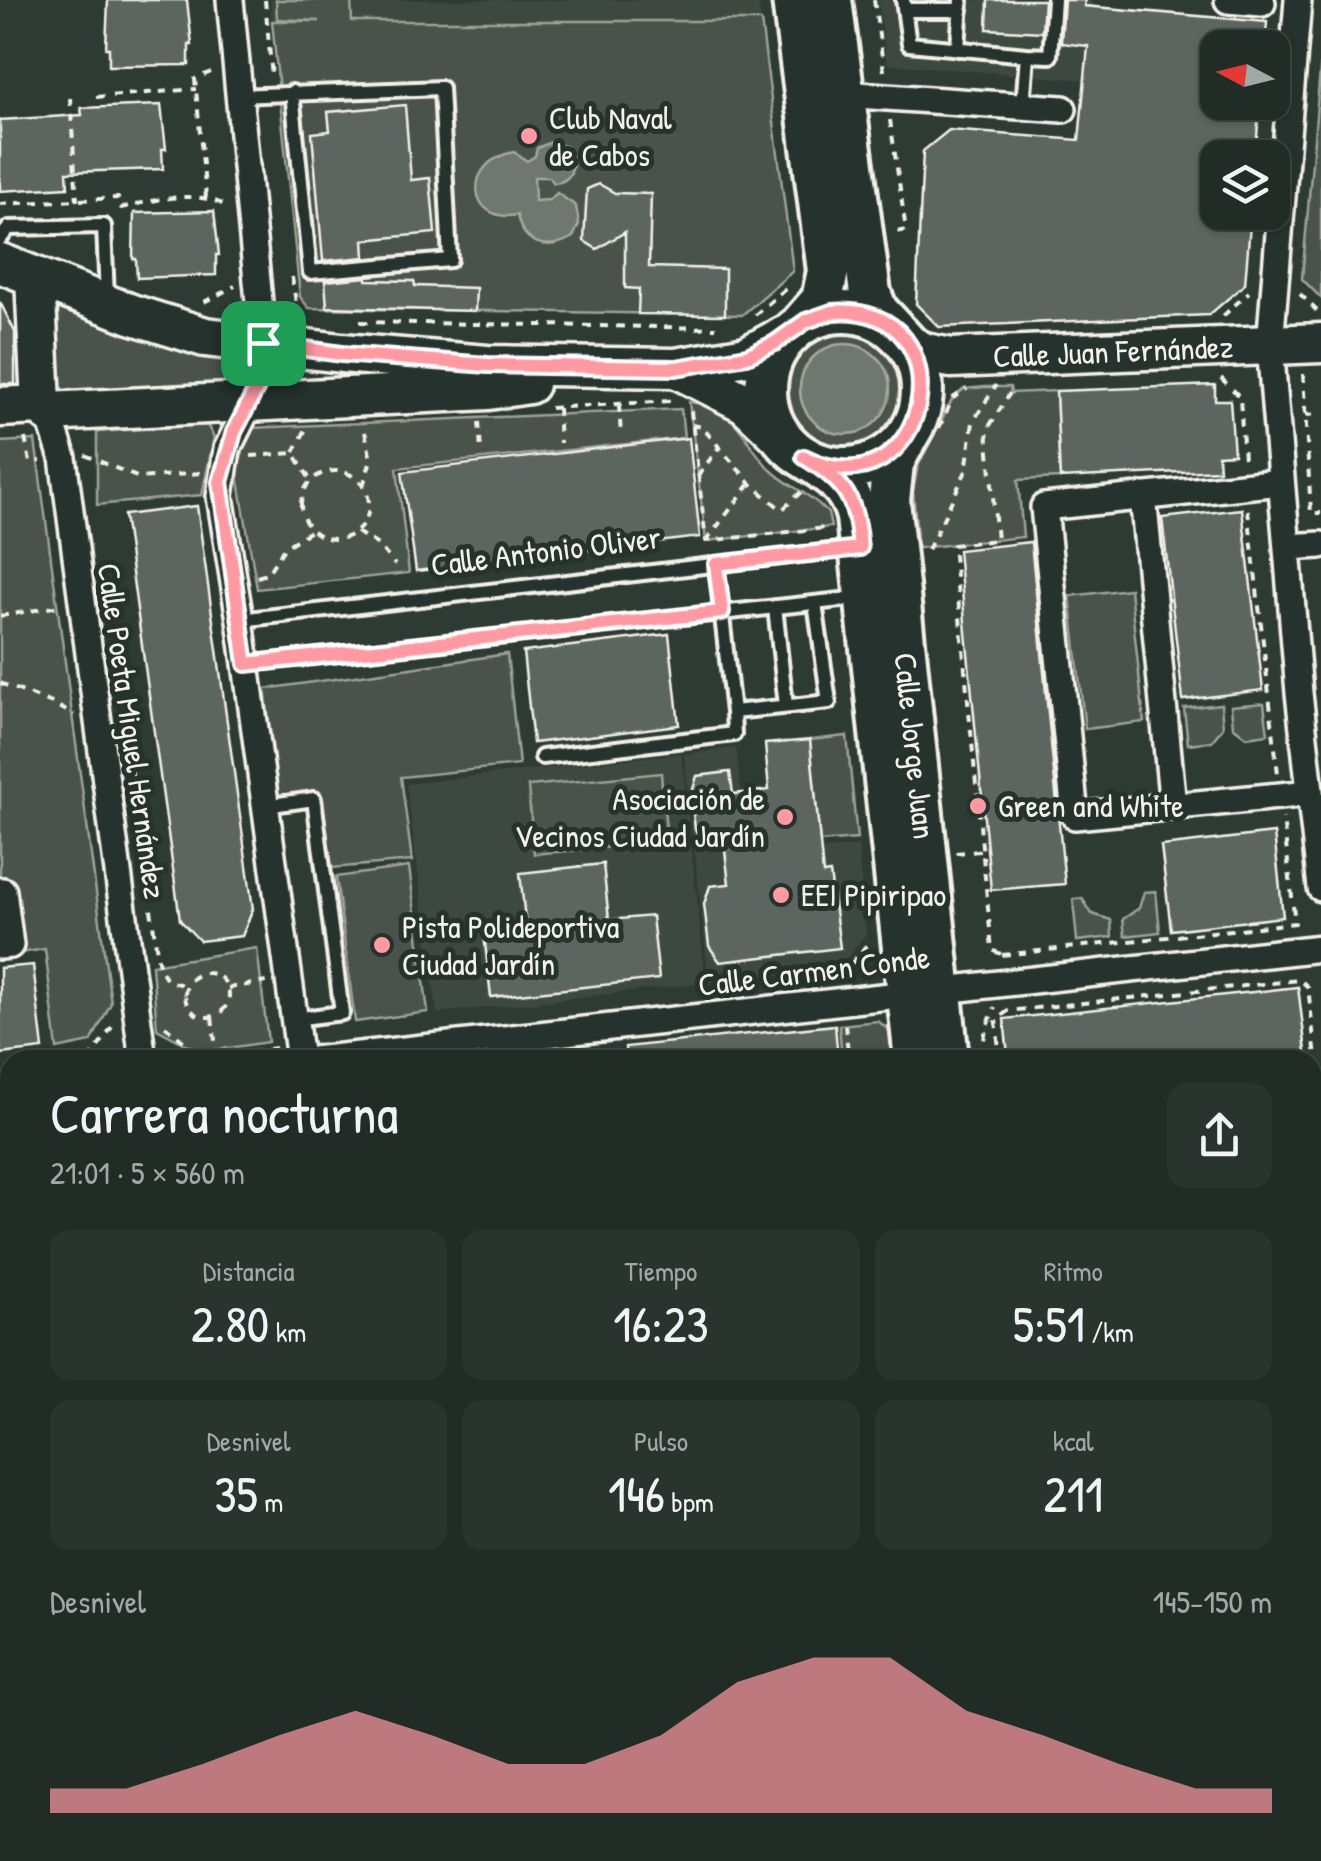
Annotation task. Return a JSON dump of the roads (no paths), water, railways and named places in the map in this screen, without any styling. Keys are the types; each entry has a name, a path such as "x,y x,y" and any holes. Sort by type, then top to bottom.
{"main road":[{"path":"793,0 828,278 822,300 772,359 766,388 771,417 800,465"},
{"path":"0,263 205,337 342,354 670,379 745,403 800,465 857,467 922,436 917,417 922,394 919,366 877,310 870,293 831,0"},
{"path":"35,277 28,414 670,379 747,356 822,314 847,311 870,316 900,336"},
{"name":"Calle Juan Fernández","path":"900,336 995,383 1270,345 1312,359"},
{"path":"250,402 262,378 263,343"},
{"name":"Calle Jorge Juan","path":"915,1050 924,991 889,500 893,463 922,436"},
{"name":"Calle Jorge Juan","path":"800,465 832,476 846,490 857,517 924,991 945,1050"}],"street":[{"path":"230,0 263,343"},
{"path":"1228,0 1262,3"},
{"path":"1298,0 1270,345 1287,548 1313,742 1310,792 1321,888"},
{"path":"843,94 1064,109"},
{"path":"250,402 227,449 220,482 298,1050"},
{"name":"Calle Poeta Miguel Hernández","path":"28,414 63,458 142,1050"},
{"path":"1280,482 1044,506 1075,816 1310,792"},
{"path":"1143,496 1173,806"},
{"path":"1287,548 1321,545"},
{"path":"0,892 10,945 0,946"},
{"name":"Calle Carmen Conde","path":"489,1050 542,1047 842,1001 1321,948"}],"lane":[{"path":"958,49 961,5 910,5 909,44 958,49 1027,55 1050,56 1054,0"},
{"path":"1022,106 1027,55"},
{"path":"239,96 292,92 440,88 450,260 310,272 292,92"},
{"path":"0,239 9,228 104,226 108,305"},
{"name":"Calle Antonio Oliver","path":"240,620 860,548"},
{"path":"542,757 734,734 716,564"},
{"path":"246,664 866,598"},
{"path":"733,712 829,702 816,602"},
{"path":"775,607 786,706"},
{"path":"266,806 314,799 342,1013 294,1020"}],"place":[{"name":"Club Naval de Cabos","path":"529,136"},
{"name":"Green and White","path":"978,806"},
{"name":"Asociación de Vecinos Ciudad Jardín","path":"785,817"},
{"name":"EEI Pipiripao","path":"781,895"},
{"name":"Pista Polideportiva Ciudad Jardín","path":"382,945"}]}
